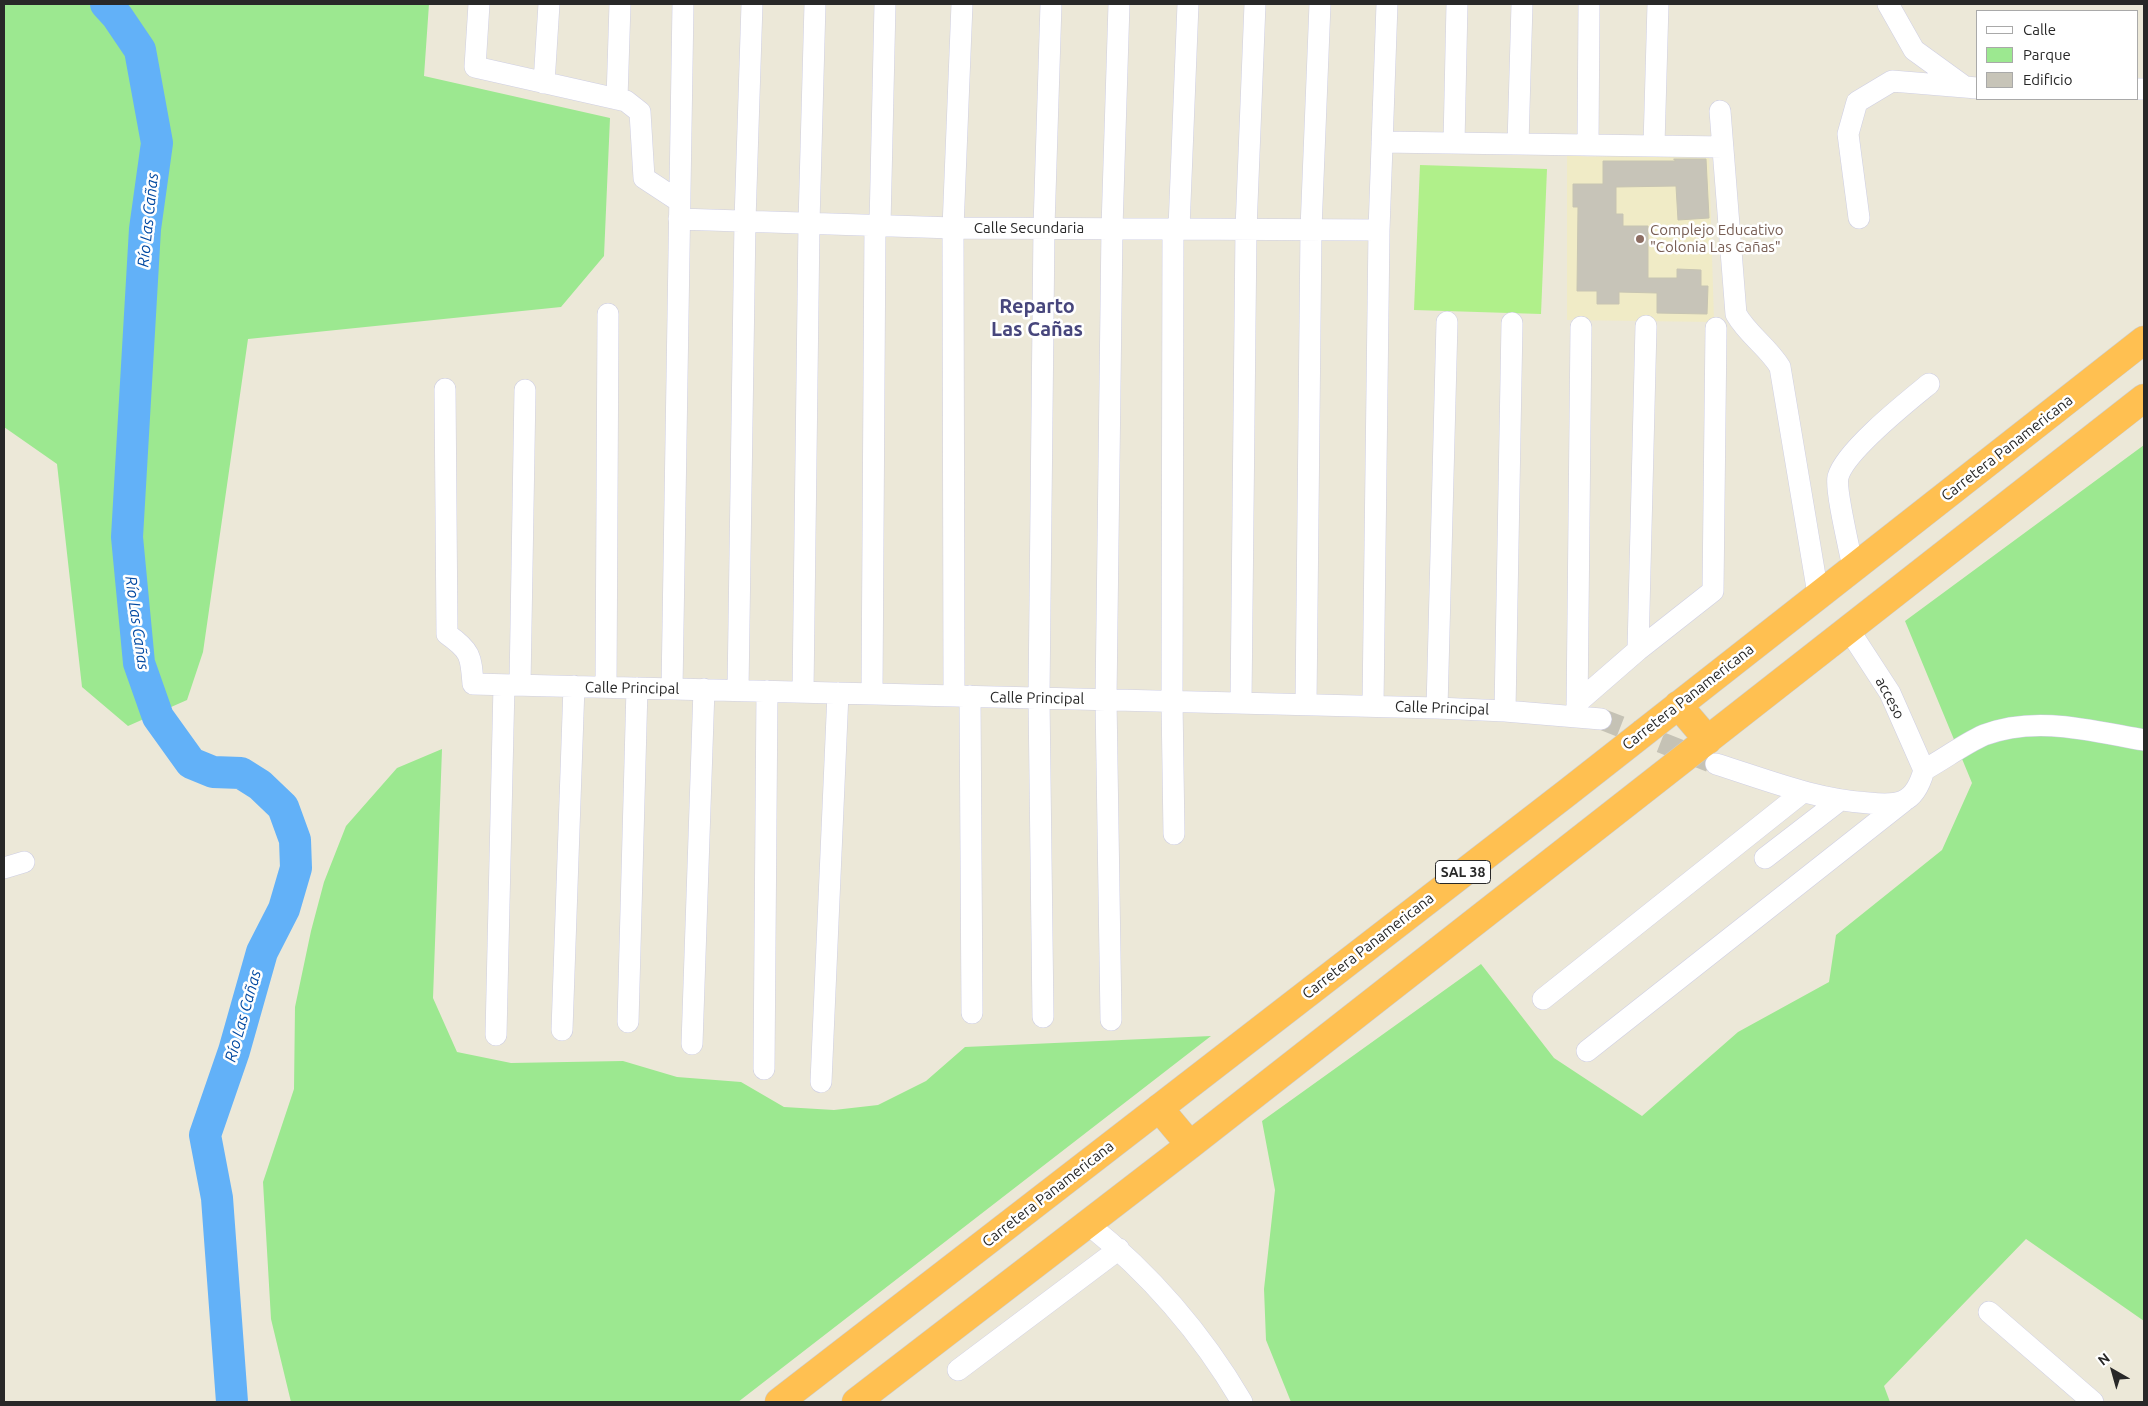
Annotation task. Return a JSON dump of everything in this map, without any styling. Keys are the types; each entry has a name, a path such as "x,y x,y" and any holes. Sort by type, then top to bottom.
{"highway":[{"name":"Carretera Panamericana","path":"779,1402 1678,705 2144,340"},
{"name":"SAL 38","path":"856,1402 1190,1144 1712,752 1849,630 2144,398"},
{"path":"1678,705 1712,752"},
{"path":"1159,1108 1190,1144"}],"street":[{"path":"479,4 475,67 626,101 640,112 644,178 679,210"},
{"path":"544,83 549,4"},
{"path":"617,99 620,4"},
{"path":"672,688 683,4"},
{"path":"738,690 745,221 752,4"},
{"path":"803,692 814,4"},
{"path":"872,694 877,225 885,4"},
{"path":"962,4 953,228 962,696 972,1012"},
{"path":"1043,1018 1039,698 1044,227 1051,4"},
{"path":"1111,1020 1106,699 1112,228 1119,4"},
{"path":"1174,834 1172,701 1176,228 1188,4"},
{"path":"1241,702 1246,229 1255,4"},
{"path":"1306,704 1311,229 1320,4"},
{"path":"1373,706 1379,230 1387,4"},
{"path":"1454,143 1457,4"},
{"path":"1518,144 1522,4"},
{"path":"1588,145 1589,4"},
{"path":"1654,146 1658,4"},
{"path":"1888,4 1914,50 1971,87"},
{"path":"1860,218 1848,134 1857,102 1892,81 1971,87"},
{"path":"1720,111 1736,314 1751,335 1773,356 1780,367 1818,594"},
{"path":"1382,142 1723,146"},
{"name":"Calle Secundaria","path":"679,210 745,221 953,228 1379,230"},
{"path":"606,687 608,314"},
{"path":"1437,708 1447,322"},
{"path":"1504,711 1512,323"},
{"path":"1638,650 1646,326"},
{"path":"1577,710 1581,327"},
{"path":"1577,710 1638,650 1713,591 1716,328"},
{"path":"1853,568 1839,495 1838,477 1848,461 1878,427 1929,384"},
{"name":"Calle Principal","path":"445,389 447,634 461,644 471,658 473,684 1241,702 1504,711 1577,710 1601,719"},
{"path":"496,1035 525,390"},
{"name":"acceso","path":"1849,630 1890,694 1924,770"},
{"path":"562,1030 574,686"},
{"path":"628,1022 637,688"},
{"path":"692,1044 704,689"},
{"path":"764,1069 767,691"},
{"path":"821,1082 838,693"},
{"path":"1587,1050 1904,801 1920,784 1924,770 1984,736 2020,726 2052,725 2144,740"},
{"path":"1712,752 1803,792 1839,801 1883,804 1904,801"},
{"path":"1543,999 1803,792"},
{"path":"1765,858 1839,801"},
{"path":"1088,1224 1119,1249 1153,1282 1222,1368 1242,1402"},
{"path":"958,1370 1119,1249"},
{"path":"1989,1312 2093,1402"}],"shaded area":[{"name":"Complejo Educativo \"Colonia Las Cañas\"","path":"1709,154 1714,322 1567,320 1567,155 1588,157"}],"green space":[{"path":"4,4 429,4 424,76 610,118 604,256 561,307 248,339 203,652 187,700 128,726 82,687 57,464 4,427"},
{"path":"1420,165 1547,169 1541,314 1414,310"},
{"path":"2144,445 2144,1321 2026,1239 1884,1386 1890,1402 1291,1402 1266,1340 1264,1289 1275,1190 1262,1121 1481,964 1554,1058 1642,1116 1738,1032 1829,982 1836,935 1942,850 1972,783 1905,621"},
{"path":"442,749 433,998 457,1052 511,1063 623,1061 677,1077 741,1082 784,1107 834,1110 878,1105 926,1081 965,1047 1211,1036 738,1402 291,1402 271,1319 263,1182 294,1089 295,1007 311,931 324,882 346,826 397,768"}],"building":[{"path":"1674,159 1706,159 1709,218 1678,220 1676,186 1616,187 1616,214 1623,214 1623,226 1648,226 1648,278 1677,278 1677,269 1701,270 1701,286 1708,286 1707,314 1657,313 1657,293 1619,292 1619,304 1597,304 1597,291 1577,291 1578,207 1573,207 1573,184 1603,184 1603,161 1675,161"}],"waterway":[{"name":"Río Las Cañas","path":"106,4 117,16 140,50 157,143 145,229 127,537 139,663 158,717 191,763 213,772 241,773 260,785 283,807 295,840 296,868 284,909 262,952 234,1051 205,1135 217,1198 232,1402"}],"tunnel":[{"path":"1601,719 1716,764"}],"place":[{"name":"Complejo Educativo \"Colonia Las Cañas\"","path":"1640,239"}],"district":[{"name":"Reparto Las Cañas","path":"1037,318"}]}
